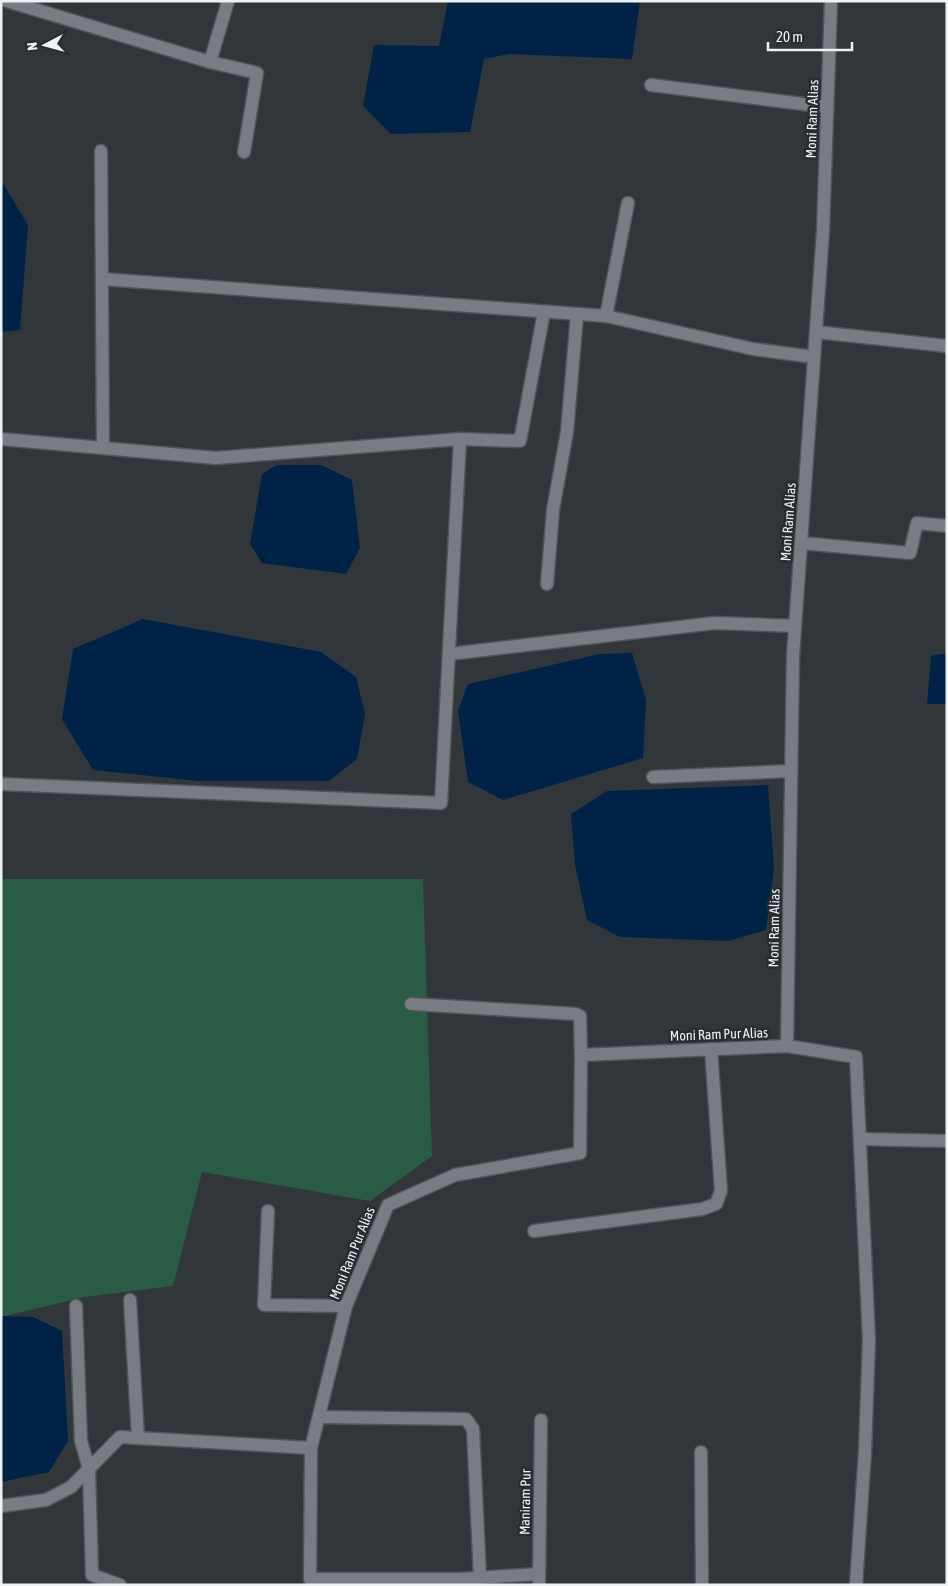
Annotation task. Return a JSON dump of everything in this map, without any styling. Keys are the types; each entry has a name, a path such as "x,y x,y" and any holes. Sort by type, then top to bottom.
{"street":[{"path":"7,1 210,62 257,73 244,152"},
{"path":"210,62 228,1"},
{"name":"Moni Ram Alias","path":"787,1046 796,626 823,231 831,1"},
{"path":"651,85 827,107"},
{"path":"101,151 103,448"},
{"path":"606,316 628,203"},
{"path":"102,279 606,316 753,349 814,356"},
{"path":"1,439 216,458 460,439 520,441 544,312"},
{"path":"547,584 553,510 567,432 577,314"},
{"path":"816,332 947,346"},
{"path":"1,784 441,803 460,439"},
{"path":"801,543 910,553 917,524 947,526"},
{"path":"449,654 715,622 796,626"},
{"path":"653,777 792,771"},
{"path":"411,1004 576,1014 580,1016 581,1055"},
{"name":"Moni Ram Pur Alias","path":"480,1578 310,1579 311,1448 346,1306 388,1205 455,1175 580,1153 581,1055 787,1046 856,1057 860,1139"},
{"path":"534,1232 702,1209 716,1204 721,1190 711,1049"},
{"path":"856,1585 865,1451 869,1340 860,1139 947,1141"},
{"path":"268,1211 264,1305 346,1306"},
{"path":"130,1300 138,1438"},
{"path":"76,1306 81,1441 88,1469 92,1575 120,1585"},
{"path":"319,1417 466,1420 470,1422 473,1429 480,1578 539,1580"},
{"name":"Maniram Pur","path":"539,1580 541,1420"},
{"path":"1,1506 46,1500 71,1487 120,1437 311,1448"},
{"path":"701,1452 702,1585"}],"green space":[{"path":"1,879 423,879 432,1156 370,1201 202,1172 173,1286 85,1297 1,1317"}],"water":[{"path":"448,1 640,1 632,59 509,54 484,59 470,132 391,134 363,106 374,45 439,46"},
{"path":"1,180 28,225 20,330 1,332"},
{"path":"277,465 321,465 352,480 360,548 346,574 262,563 250,544 262,474"},
{"path":"143,619 321,652 356,677 365,714 357,759 329,781 199,781 93,770 62,719 73,649"},
{"path":"632,653 646,700 643,758 503,800 468,782 458,711 468,684 600,654"},
{"path":"947,653 947,704 927,704 931,656"},
{"path":"768,785 774,868 766,930 728,941 620,937 587,920 575,865 571,814 607,791"},
{"path":"1,1316 33,1317 62,1331 68,1441 49,1472 1,1482"}]}
